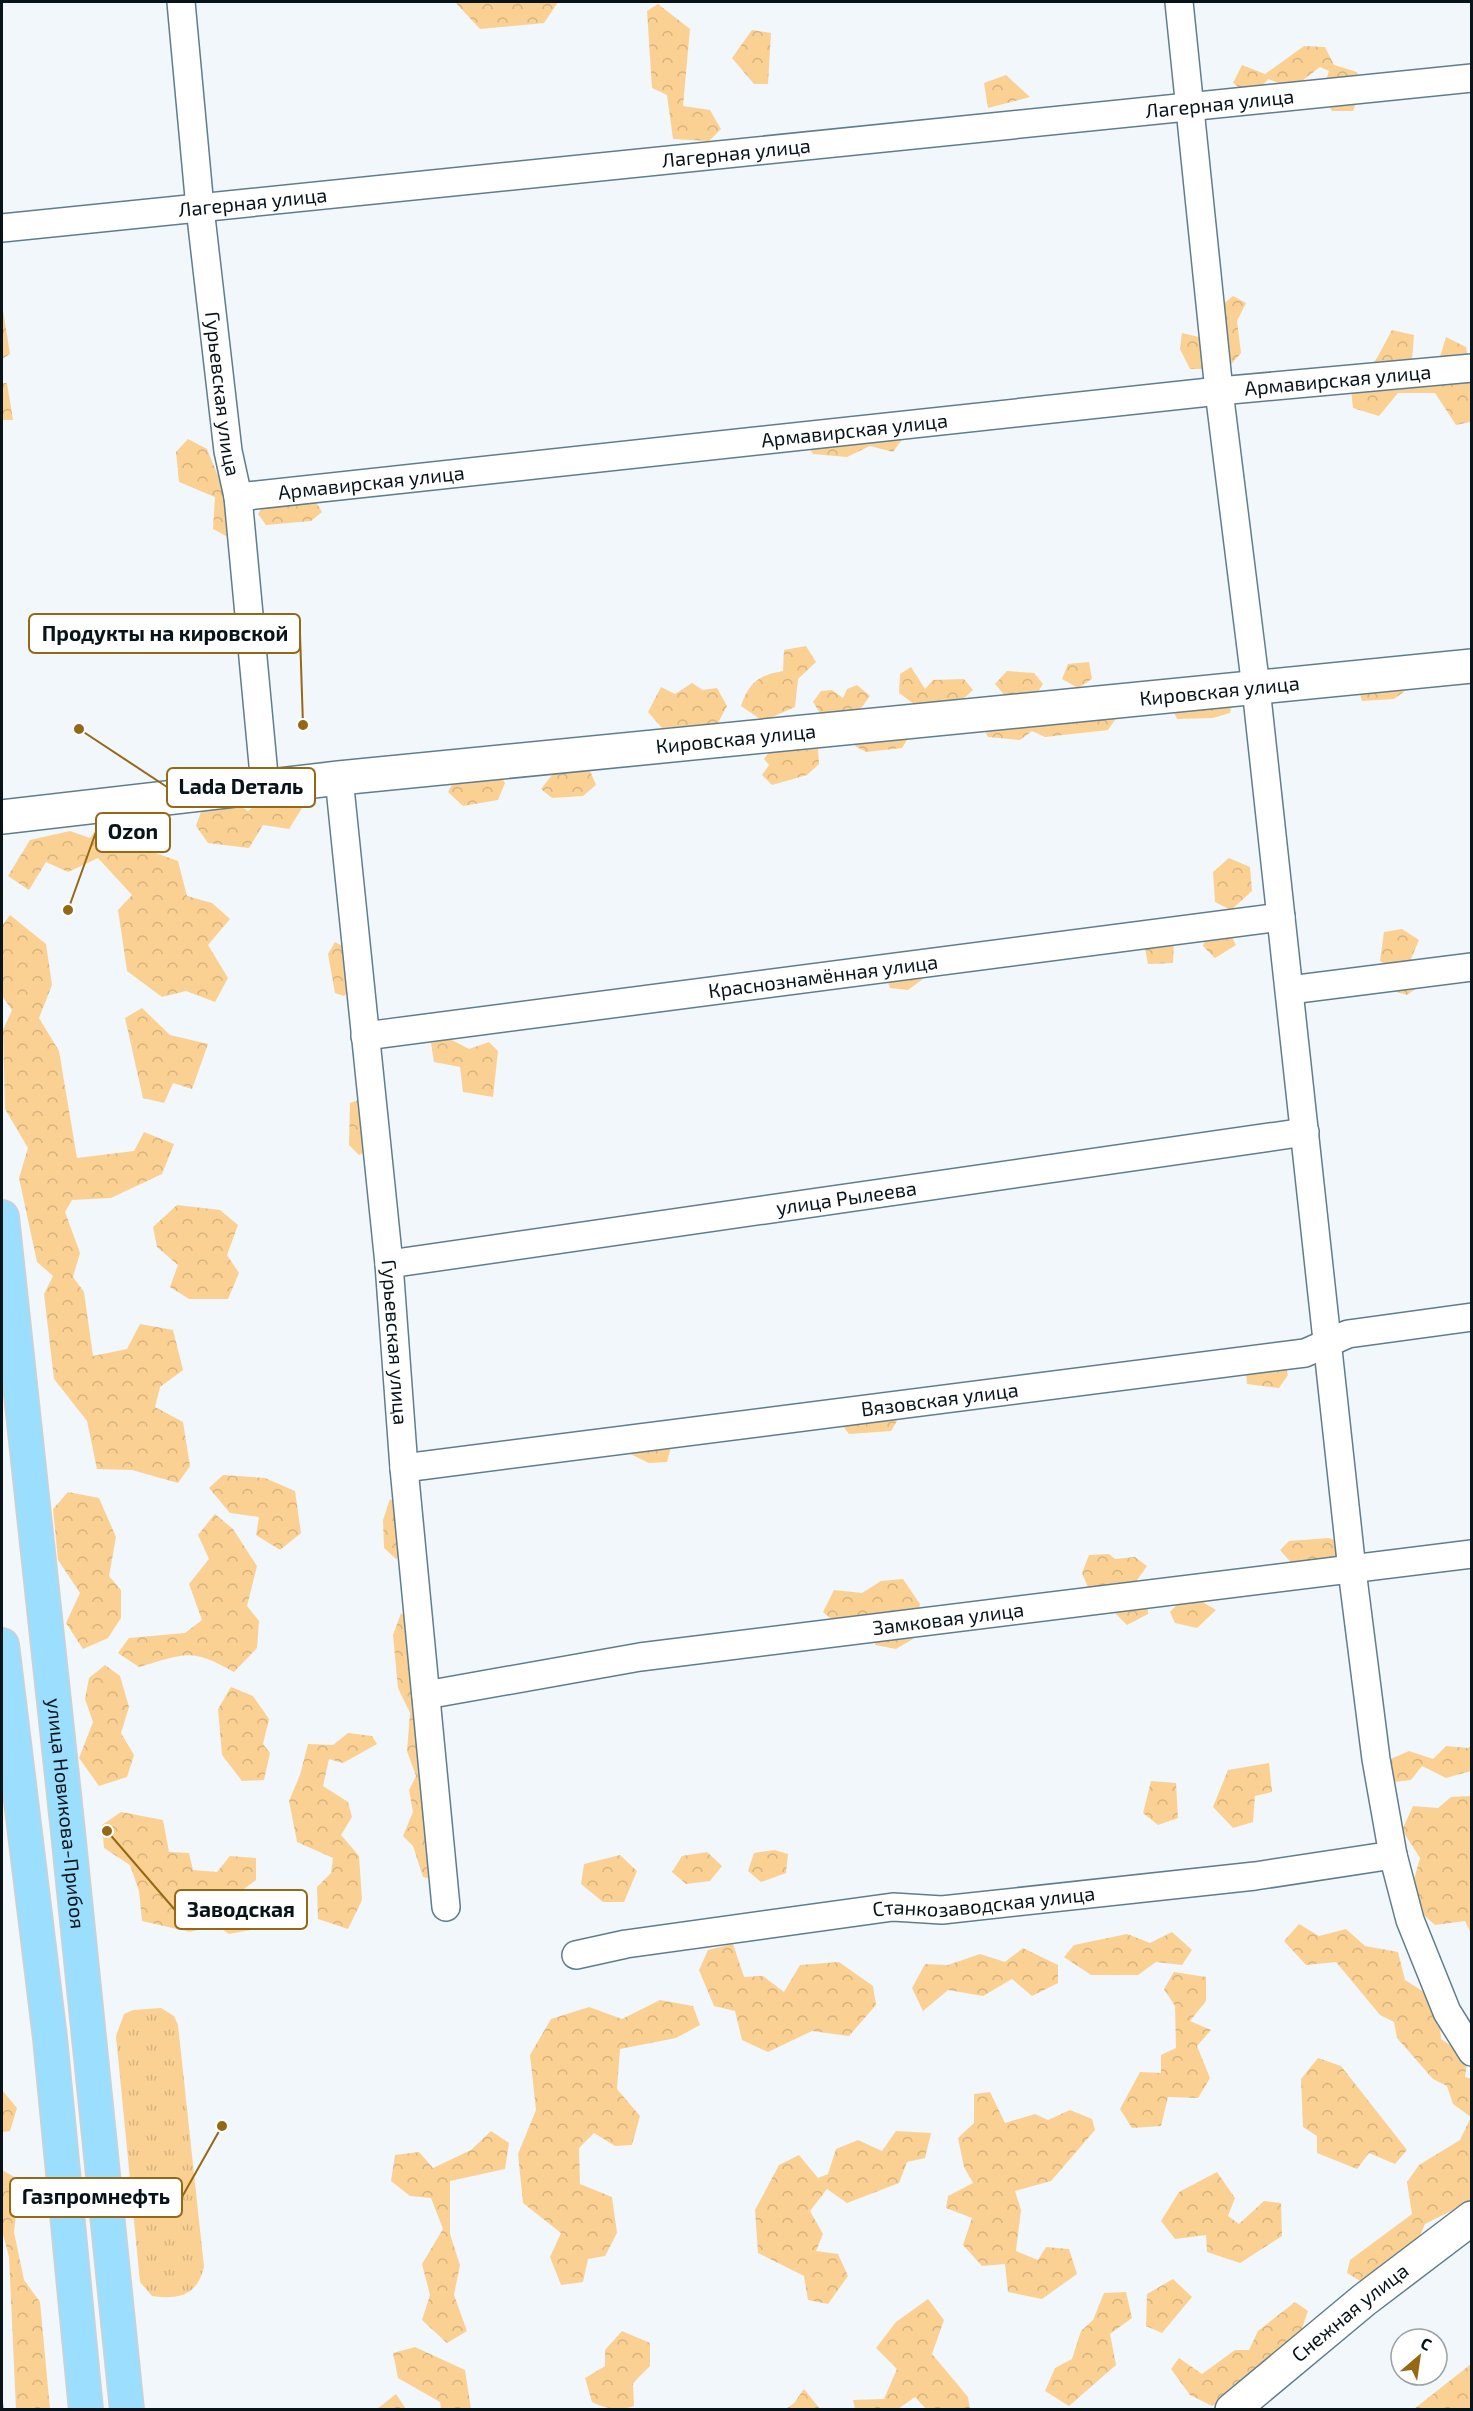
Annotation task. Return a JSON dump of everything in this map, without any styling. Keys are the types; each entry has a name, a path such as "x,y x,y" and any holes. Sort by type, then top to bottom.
{"main road":[{"name":"улица Новикова-Прибоя","path":"2,1217 128,2409"},
{"path":"2,1645 50,2038 86,2409"}],"street":[{"name":"Гурьевская улица","path":"182,2 200,208 228,451 238,497 266,786"},
{"path":"1179,2 1219,391 1256,688 1352,1570 1376,1759 1392,1855 1414,1931 1447,2012 1472,2052"},
{"name":"Лагерная улица","path":"2,228 1472,78"},
{"name":"Армавирская улица","path":"238,497 1219,391 1472,368"},
{"name":"Кировская улица","path":"2,817 339,778 1472,666"},
{"name":"Гурьевская улица","path":"339,778 389,1264 404,1468 446,1907"},
{"name":"Краснознамённая улица","path":"365,1036 1281,917"},
{"path":"1290,990 1472,967"},
{"name":"улица Рылеева","path":"389,1264 1305,1132"},
{"name":"Вязовская улица","path":"404,1468 1305,1353 1348,1334 1472,1317"},
{"name":"Замковая улица","path":"426,1695 640,1658 1472,1554"},
{"name":"Станкозаводская улица","path":"576,1954 626,1944 893,1907 953,1909 1255,1876 1392,1855"},
{"name":"Снежная улица","path":"1232,2409 1364,2300 1472,2218"}],"green space":[{"path":"455,2 558,2 544,23 480,29"},
{"path":"658,4 690,29 683,106 710,110 721,129 709,141 673,139 667,95 652,88 647,11"},
{"path":"752,30 771,33 768,84 754,84 732,58"},
{"path":"1304,46 1325,47 1334,65 1357,72 1361,87 1353,111 1332,111 1322,93 1329,71 1320,67 1293,88 1268,79 1253,98 1233,83 1242,65 1265,74"},
{"path":"1006,75 1030,97 988,108 984,83"},
{"path":"1233,296 1246,303 1237,321 1241,353 1227,369 1190,369 1180,349 1182,333 1211,340 1217,309"},
{"path":"2,304 10,354 2,359"},
{"path":"1392,330 1414,335 1412,360 1440,357 1446,337 1466,347 1471,377 1470,422 1456,425 1435,393 1398,393 1379,416 1353,408 1351,390 1377,358"},
{"path":"2,383 7,383 13,420 2,420"},
{"path":"904,437 893,452 870,446 847,457 813,454 806,443"},
{"path":"188,439 207,449 227,498 228,537 213,529 215,497 179,482 176,452"},
{"path":"313,497 322,512 311,521 266,525 258,514 267,500"},
{"path":"806,646 816,662 798,679 795,707 763,721 741,706 751,685 767,675 783,671 784,650"},
{"path":"1089,662 1092,679 1078,688 1062,679 1068,664"},
{"path":"911,667 925,689 933,680 964,679 973,690 959,703 914,704 899,693 900,674"},
{"path":"1007,671 1034,673 1043,684 1035,696 1007,698 995,684"},
{"path":"1400,681 1405,691 1394,699 1362,701 1357,685"},
{"path":"692,683 703,690 717,688 727,706 718,723 662,728 648,712 661,687 675,694"},
{"path":"857,685 870,696 859,711 820,713 813,702 821,691 832,690 843,698 847,689"},
{"path":"1233,700 1230,713 1213,718 1177,719 1171,705"},
{"path":"1117,717 1108,730 1045,737 1032,731 1020,740 988,737 982,725"},
{"path":"863,732 911,734 902,748 866,752 855,746"},
{"path":"818,749 819,764 807,775 772,785 762,775 769,765 764,759 770,751"},
{"path":"498,771 505,783 498,800 463,806 448,792 458,774"},
{"path":"590,771 596,785 583,796 552,798 541,789 552,775"},
{"path":"292,795 302,808 289,829 263,825 249,848 208,843 196,826 204,803 227,798 248,811 265,798"},
{"path":"99,825 121,827 150,851 178,861 187,896 212,903 230,919 208,945 228,978 215,1002 186,991 162,997 127,971 118,910 132,895 98,858 68,872 46,862 29,890 8,876 30,840 70,831 90,838"},
{"path":"1229,858 1250,867 1252,891 1231,910 1215,902 1213,872"},
{"path":"10,915 46,944 52,985 39,1018 59,1051 77,1158 134,1151 144,1132 174,1144 162,1174 111,1198 72,1200 65,1212 80,1253 73,1277 84,1292 93,1356 127,1349 140,1324 173,1330 183,1370 160,1387 155,1407 183,1422 190,1466 178,1483 132,1470 97,1469 87,1421 54,1379 44,1294 53,1276 37,1262 19,1178 28,1148 5,1109 3,1030 12,1010 2,996 2,926"},
{"path":"1227,928 1236,945 1215,958 1203,946 1208,931"},
{"path":"1402,929 1419,940 1411,959 1422,969 1420,986 1407,995 1390,990 1392,968 1380,961 1384,932"},
{"path":"1174,937 1173,963 1148,964 1144,942"},
{"path":"335,942 352,951 354,986 344,996 335,993 328,954"},
{"path":"914,961 923,979 908,990 890,988 885,974"},
{"path":"142,1008 170,1035 208,1044 192,1089 173,1083 164,1103 143,1098 125,1018"},
{"path":"450,1039 469,1049 489,1042 498,1051 493,1097 463,1092 460,1067 434,1062 431,1043"},
{"path":"364,1098 371,1149 359,1155 349,1145 350,1103"},
{"path":"177,1205 220,1210 238,1225 227,1255 239,1273 228,1299 189,1299 170,1287 178,1265 157,1247 153,1227"},
{"path":"1284,1363 1288,1375 1279,1388 1247,1384 1246,1371"},
{"path":"902,1412 891,1431 849,1434 839,1421"},
{"path":"673,1440 667,1462 649,1463 622,1450"},
{"path":"223,1475 265,1478 295,1491 301,1533 280,1550 256,1535 259,1517 230,1513 209,1488"},
{"path":"68,1492 99,1498 116,1537 109,1576 121,1590 121,1618 108,1638 83,1649 66,1623 80,1593 58,1560 53,1509"},
{"path":"390,1499 402,1506 408,1549 396,1559 384,1548 383,1520"},
{"path":"215,1514 233,1529 257,1566 247,1606 259,1621 257,1648 234,1672 207,1659 187,1655 139,1667 118,1653 129,1638 185,1633 202,1620 189,1584 209,1559 198,1535"},
{"path":"1329,1538 1343,1543 1334,1564 1295,1567 1280,1550 1289,1541"},
{"path":"1109,1554 1115,1559 1135,1557 1147,1566 1135,1583 1147,1592 1148,1614 1127,1625 1114,1612 1119,1592 1090,1592 1082,1573 1089,1555"},
{"path":"903,1579 920,1604 913,1639 896,1649 875,1645 876,1619 839,1626 823,1612 834,1590 862,1593 881,1581"},
{"path":"1185,1596 1201,1601 1216,1610 1197,1628 1175,1623 1170,1612"},
{"path":"401,1613 416,1622 444,1704 427,1727 435,1880 423,1877 413,1846 403,1836 413,1812 409,1790 416,1776 407,1751 410,1713 398,1688 393,1635"},
{"path":"105,1665 120,1676 129,1707 121,1733 134,1755 127,1777 99,1786 79,1758 93,1722 85,1699 89,1678"},
{"path":"231,1687 253,1696 269,1719 263,1744 270,1753 264,1780 242,1781 222,1755 218,1709"},
{"path":"348,1733 372,1736 377,1744 343,1763 329,1759 323,1786 348,1802 352,1817 341,1835 359,1856 362,1900 348,1929 318,1919 317,1887 331,1873 333,1858 297,1842 289,1801 300,1775 308,1744 333,1745"},
{"path":"1446,1746 1468,1748 1471,1746 1471,1771 1446,1778 1422,1766 1411,1780 1394,1782 1386,1761 1409,1751 1433,1759"},
{"path":"1269,1763 1272,1792 1255,1796 1253,1822 1233,1828 1213,1807 1228,1770"},
{"path":"1151,1781 1176,1783 1178,1818 1158,1825 1143,1813"},
{"path":"1471,1796 1471,1933 1465,1921 1435,1925 1408,1901 1420,1858 1402,1830 1413,1806 1438,1808 1451,1797"},
{"path":"121,1812 163,1820 169,1852 189,1853 193,1870 217,1872 230,1856 256,1858 256,1880 240,1892 243,1904 261,1915 256,1929 229,1934 216,1925 190,1932 142,1921 139,1891 130,1865 104,1848 102,1825"},
{"path":"775,1850 788,1854 786,1873 761,1882 748,1871 754,1853"},
{"path":"707,1852 722,1866 710,1881 686,1884 672,1872 682,1856"},
{"path":"620,1855 637,1871 624,1902 603,1902 581,1884 584,1864"},
{"path":"1299,1924 1319,1936 1346,1929 1365,1946 1398,1952 1405,1980 1438,2001 1441,2039 1468,2057 1465,2077 1472,2079 1471,2201 1425,2224 1415,2248 1367,2285 1347,2273 1350,2260 1412,2214 1407,2182 1419,2165 1460,2140 1471,2117 1453,2104 1447,2086 1433,2079 1397,2038 1394,2022 1380,2015 1336,1962 1306,1965 1284,1941"},
{"path":"1172,1932 1192,1950 1182,1965 1156,1962 1138,1975 1091,1975 1064,1957 1074,1945 1127,1934 1150,1943"},
{"path":"733,1944 744,1977 763,1976 784,1992 800,1965 839,1962 873,1986 876,2005 849,2036 812,2031 768,2052 742,2040 735,2011 714,2006 699,1970 708,1950"},
{"path":"1023,1948 1058,1965 1058,1983 1032,1996 1012,1979 983,1996 948,1990 923,2011 912,1988 925,1964 948,1965 980,1954 1005,1962"},
{"path":"1174,1972 1206,1977 1206,2001 1190,2021 1211,2030 1197,2046 1210,2078 1198,2098 1168,2097 1161,2126 1132,2128 1120,2109 1140,2072 1161,2073 1161,2055 1176,2048 1175,2006 1164,1989"},
{"path":"660,2000 693,2006 700,2025 676,2038 620,2049 617,2089 640,2116 632,2145 615,2146 594,2133 579,2148 580,2184 612,2197 617,2233 605,2256 588,2259 583,2282 561,2285 550,2257 561,2233 523,2203 518,2154 536,2110 530,2055 551,2019 589,2007 622,2019"},
{"path":"161,2008 174,2016 178,2025 204,2267 192,2290 171,2297 152,2296 140,2282 116,2036 124,2014 133,2010"},
{"path":"1318,2058 1341,2066 1407,2150 1395,2164 1369,2153 1357,2169 1317,2153 1317,2136 1303,2127 1301,2079"},
{"path":"2,2090 17,2108 10,2131 2,2132"},
{"path":"990,2092 1005,2123 1035,2114 1048,2120 1070,2110 1092,2119 1095,2130 1051,2181 1015,2191 1021,2210 1016,2251 1038,2260 1046,2247 1069,2249 1077,2274 1042,2299 1008,2292 1005,2264 982,2266 963,2245 972,2218 946,2208 948,2196 973,2183 964,2167 958,2138 974,2123 974,2094"},
{"path":"491,2131 509,2143 505,2169 450,2181 450,2234 460,2265 454,2295 467,2331 447,2343 422,2320 430,2295 422,2264 443,2229 431,2198 410,2196 391,2181 395,2155 419,2152 433,2168 471,2150"},
{"path":"896,2131 931,2133 925,2158 907,2162 899,2183 847,2203 827,2189 810,2211 823,2234 816,2251 838,2254 848,2276 828,2304 808,2300 804,2276 758,2253 755,2210 779,2165 799,2155 818,2178 828,2174 836,2149 858,2140 882,2151"},
{"path":"2,2170 20,2180 14,2232 24,2280 40,2302 50,2409 16,2409 9,2257 2,2230"},
{"path":"1217,2172 1235,2198 1228,2216 1239,2224 1264,2201 1281,2203 1282,2236 1240,2263 1207,2252 1206,2235 1175,2239 1161,2221 1179,2192"},
{"path":"1173,2279 1192,2297 1162,2333 1146,2326 1147,2294"},
{"path":"1126,2292 1132,2318 1110,2334 1116,2365 1069,2406 1045,2391 1055,2368 1072,2359 1081,2331 1093,2320 1104,2293"},
{"path":"928,2299 944,2320 932,2354 968,2397 970,2409 926,2409 915,2397 898,2409 855,2409 853,2400 884,2399 897,2369 876,2348 896,2322"},
{"path":"1295,2302 1308,2311 1299,2337 1249,2387 1212,2406 1190,2395 1171,2369 1179,2358 1202,2374 1235,2350 1249,2350 1258,2331"},
{"path":"622,2331 650,2343 650,2366 633,2383 634,2406 613,2408 602,2406 592,2402 585,2378 605,2366 605,2350"},
{"path":"415,2347 465,2370 471,2409 441,2409 440,2402 398,2378 393,2353"},
{"path":"1471,2364 1471,2409 1414,2409 1442,2387 1449,2387 1449,2381"},
{"path":"804,2389 820,2409 786,2409 794,2403"},
{"path":"396,2394 406,2409 377,2409"}],"tram line":[{"path":"2,2400 3,2410"}],"place":[{"name":"Продукты на кировской","path":"303,725"},
{"name":"Lada Dеталь","path":"79,729"},
{"name":"Ozon","path":"68,910"},
{"name":"Заводская","path":"107,1831"},
{"name":"Газпромнефть","path":"222,2126"}]}
